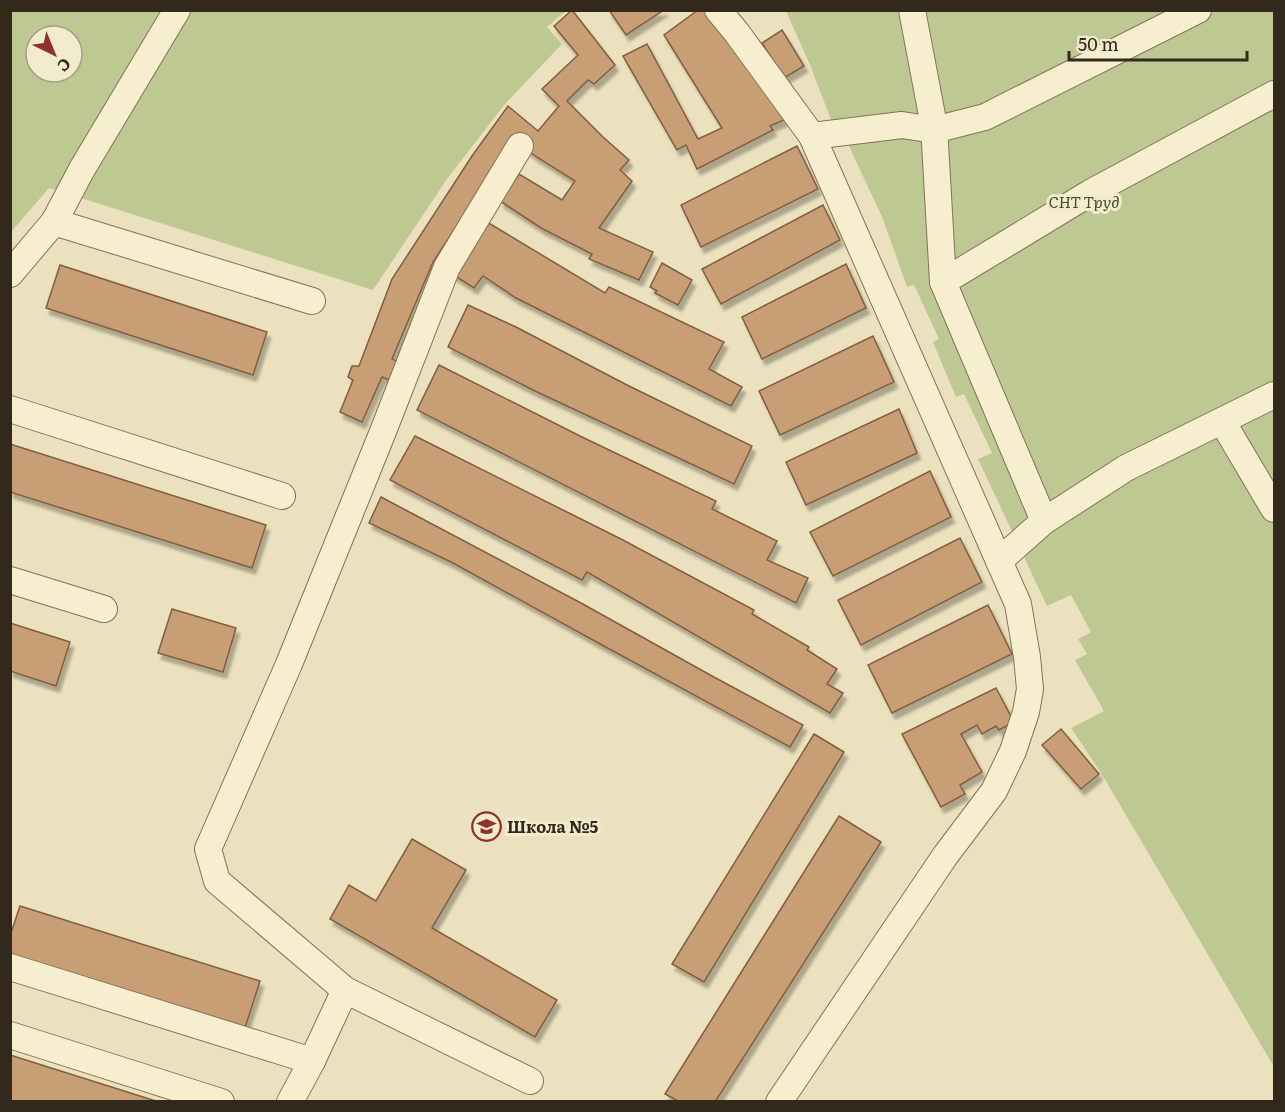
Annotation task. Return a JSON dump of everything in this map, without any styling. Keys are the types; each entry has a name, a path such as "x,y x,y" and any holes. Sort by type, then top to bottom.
{"street":[{"path":"10,274 54,222 82,169 177,10"},
{"path":"718,10 812,136 1018,604 1030,689 1026,712 1013,751 994,791 945,856 779,1101"},
{"path":"912,10 934,130 943,282 1044,521"},
{"path":"812,136 902,125 934,130 985,117 1198,10"},
{"path":"943,282 1090,193 1275,94"},
{"path":"520,146 447,267 289,664 208,849 217,881 345,990 530,1081"},
{"path":"54,222 312,301"},
{"path":"999,561 1044,521 1126,468 1275,395"},
{"path":"10,409 282,496"},
{"path":"1222,421 1275,509"},
{"path":"10,580 104,609"},
{"path":"10,968 312,1061"},
{"path":"290,1101 312,1061 345,990"},
{"path":"10,1035 220,1101"}],"green space":[{"path":"11,11 566,11 547,27 562,44 505,104 447,179 373,290 49,188 11,232"},
{"name":"СНТ Труд","path":"786,11 1274,11 1274,1067 1103,776 1071,728 1104,711 1075,660 1087,654 1078,639 1091,632 1071,595 1047,606 978,459 992,453 964,394 956,397 933,342 939,339 914,285 907,287 883,219 841,129 835,130"}],"building":[{"path":"572,10 615,65 594,84 588,80 567,101 629,160 620,170 632,181 599,228 653,252 639,280 589,259 592,254 541,228 500,201 519,174 562,200 575,181 535,156 512,138 433,262 392,359 400,363 392,381 382,377 362,422 340,412 353,380 348,377 352,366 359,366 392,279 472,156 508,106 538,131 559,106 542,89 578,55 554,26"},
{"path":"609,10 664,10 626,35"},
{"path":"698,10 707,10 764,85 784,120 770,126 773,130 697,169 686,145 677,150 623,56 647,44 698,139 722,128 664,35"},
{"path":"782,30 804,66 784,78 762,43"},
{"path":"797,146 818,189 701,247 681,205"},
{"path":"823,205 840,240 721,304 702,269"},
{"path":"487,222 605,293 609,287 724,342 709,369 742,387 731,406 516,298 483,276 474,288 452,274"},
{"path":"662,263 692,280 678,305 655,293 657,291 650,287"},
{"path":"846,264 866,308 762,359 742,317"},
{"path":"60,265 267,332 253,375 46,308"},
{"path":"468,305 752,446 734,484 537,392 448,347"},
{"path":"873,336 894,382 780,435 759,391"},
{"path":"439,365 716,501 712,509 777,541 767,560 808,578 796,603 417,410"},
{"path":"899,409 917,453 806,505 786,462"},
{"path":"415,436 621,539 754,610 752,614 809,647 807,650 837,669 827,684 843,693 830,713 587,572 582,580 390,480"},
{"path":"10,444 266,525 252,568 10,492"},
{"path":"930,471 951,517 833,576 810,532"},
{"path":"381,497 581,603 803,725 790,747 453,563 369,523"},
{"path":"960,538 982,582 861,645 838,600"},
{"path":"988,605 1012,654 892,713 868,665"},
{"path":"172,609 236,628 223,672 158,653"},
{"path":"10,623 70,642 56,686 10,671"},
{"path":"996,688 1014,722 999,730 996,726 982,734 977,725 961,734 982,772 960,785 965,794 941,807 902,734"},
{"path":"1061,729 1099,774 1081,789 1042,745"},
{"path":"814,734 844,752 704,982 672,964"},
{"path":"839,816 881,842 715,1102 680,1102 665,1094"},
{"path":"412,839 466,870 432,928 557,1000 535,1037 330,919 349,885 376,901"},
{"path":"20,906 260,981 245,1028 10,954 10,936"},
{"path":"10,1055 159,1102 13,1102 10,1101"}],"place":[{"name":"Школа №5","path":"486,827"}]}
